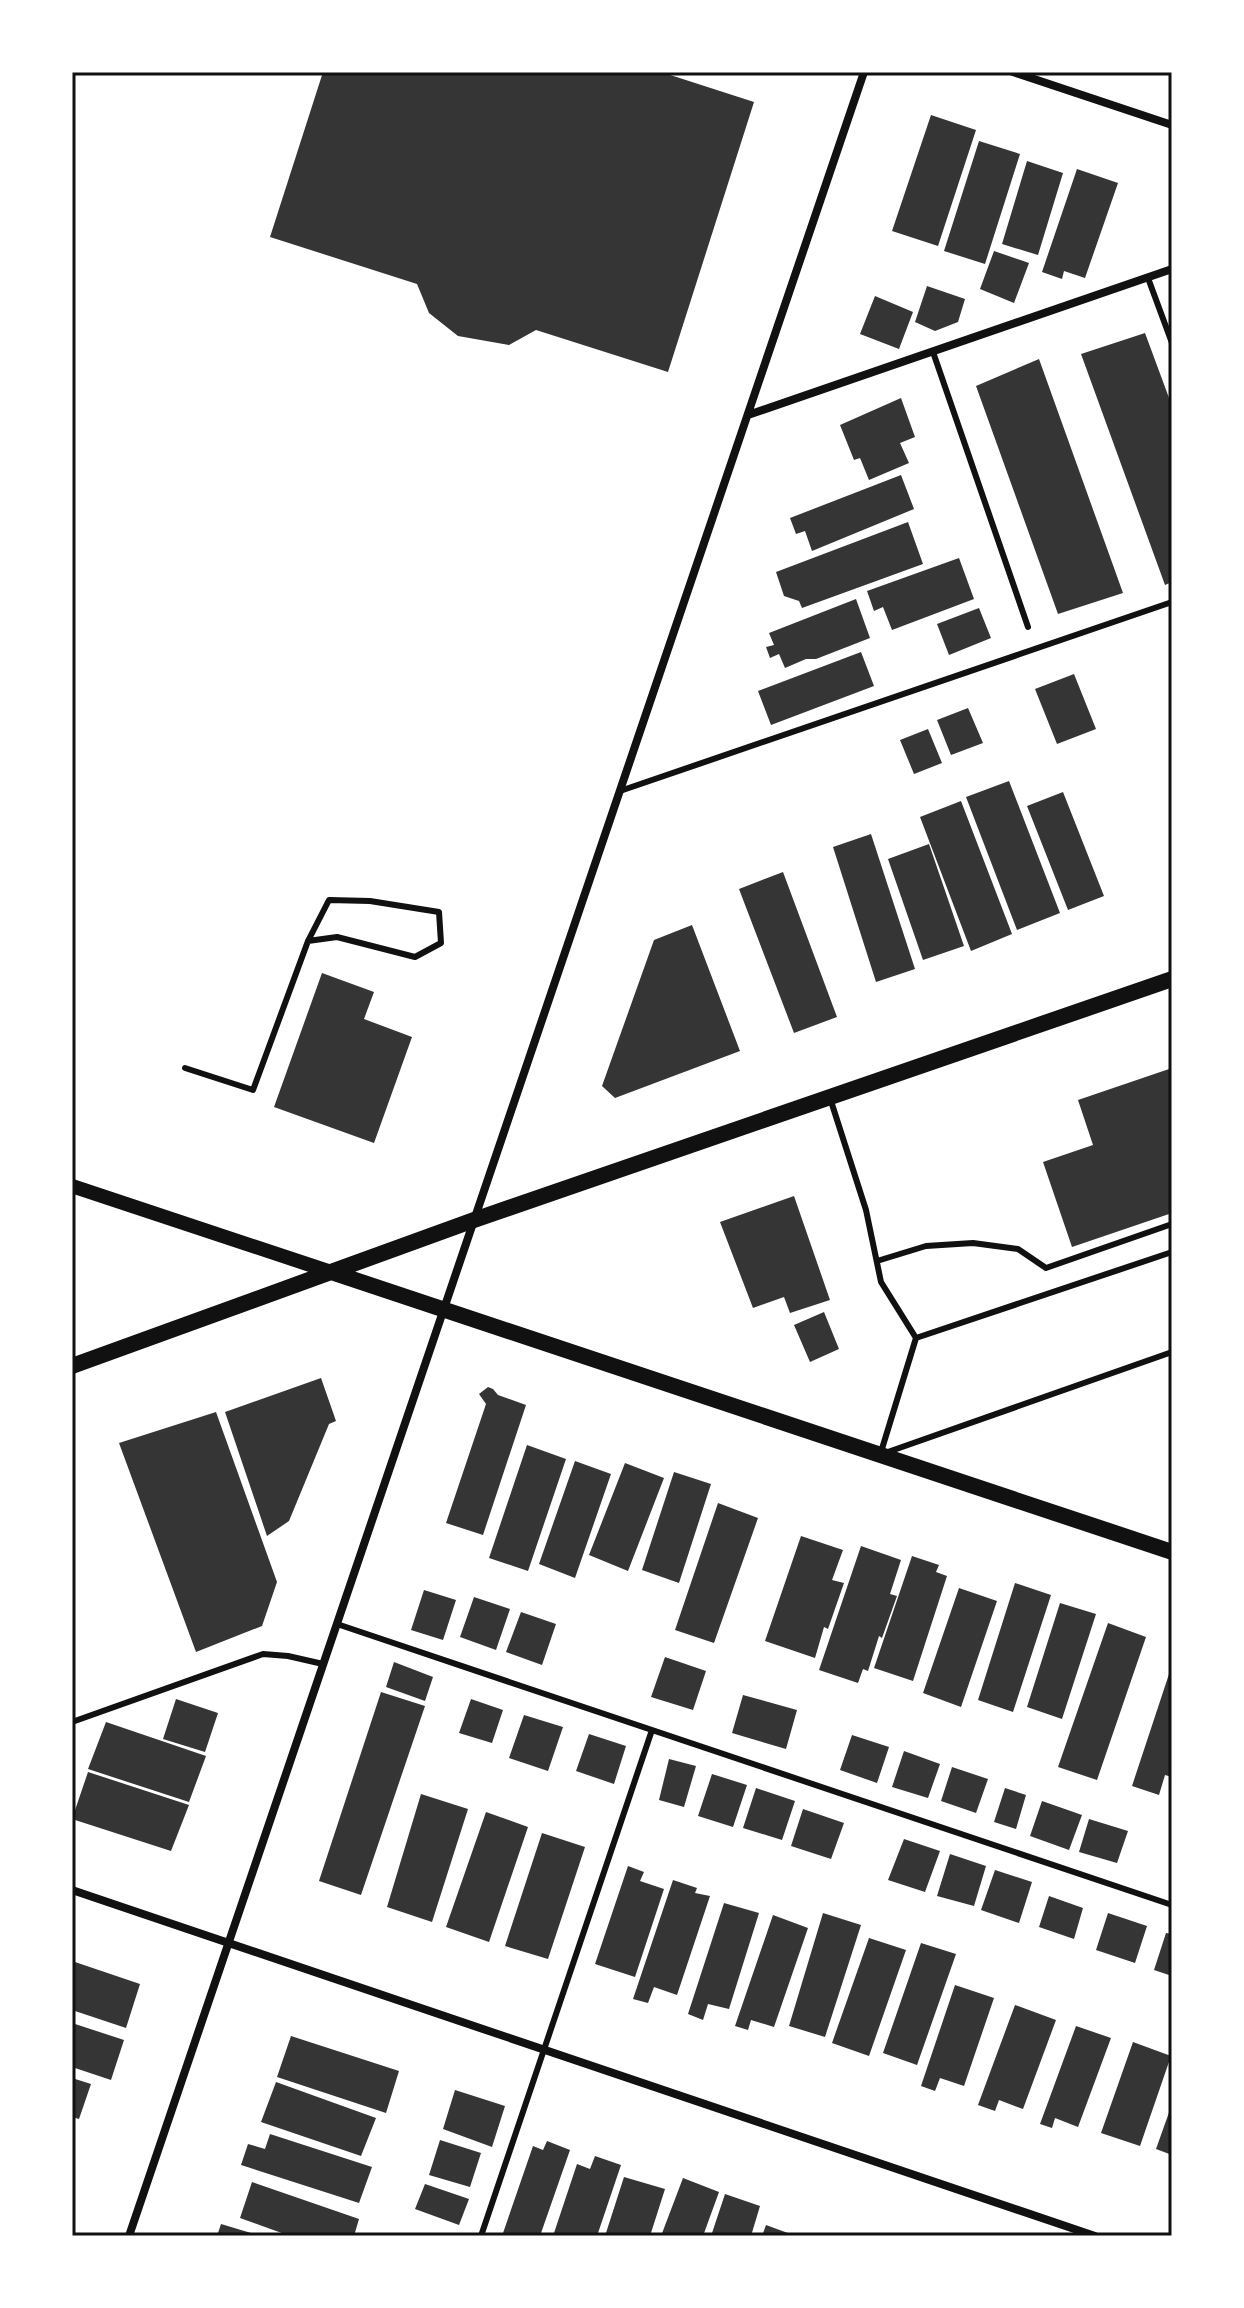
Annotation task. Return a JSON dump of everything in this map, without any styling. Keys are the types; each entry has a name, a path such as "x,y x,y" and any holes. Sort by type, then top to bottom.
{"main road":[{"path":"72,1366 474,1220 1172,979"},
{"path":"331,1272 1172,1552"}],"street":[{"path":"129,2236 864,72"},
{"path":"1013,72 1172,125"},
{"path":"748,415 1172,269"},
{"path":"72,1186 331,1272"},
{"path":"72,1890 1095,2236"}],"lane":[{"path":"1148,278 1172,343"},
{"path":"933,352 1028,627"},
{"path":"620,791 1172,602"},
{"path":"185,1068 253,1090 308,941 329,900 370,901 439,912 441,943 415,957 337,937 308,941"},
{"path":"830,1098 866,1210 881,1282 916,1338 880,1455"},
{"path":"877,1261 926,1246 973,1243 1018,1249 1046,1268 1172,1224"},
{"path":"916,1338 1172,1252"},
{"path":"880,1455 1172,1352"},
{"path":"337,1624 1172,1905"},
{"path":"72,1722 263,1654 323,1664"},
{"path":"481,2236 652,1730"}],"building":[{"path":"323,72 661,72 754,102 668,372 536,330 509,345 458,336 429,313 417,284 270,237"},
{"path":"931,115 976,130 938,246 892,231"},
{"path":"979,141 1020,154 985,264 944,251"},
{"path":"1027,161 1063,173 1038,255 1002,244"},
{"path":"1077,169 1118,183 1085,278 1064,271 1062,279 1042,272"},
{"path":"994,251 1029,263 1014,303 980,289"},
{"path":"927,286 965,299 958,322 935,331 915,322"},
{"path":"875,296 913,312 899,349 860,334"},
{"path":"1145,333 1172,406 1172,582 1165,585 1081,354"},
{"path":"1039,359 1123,593 1058,614 976,386"},
{"path":"901,398 915,437 900,443 909,463 869,480 860,458 854,460 840,425"},
{"path":"901,475 914,509 812,551 805,531 796,534 790,518"},
{"path":"908,522 923,564 802,608 799,601 784,596 776,572"},
{"path":"959,558 974,599 892,630 883,607 874,611 867,591"},
{"path":"856,599 870,638 785,668 779,654 770,658 766,647 774,645 769,633"},
{"path":"979,608 991,638 949,655 937,624"},
{"path":"861,652 874,686 771,725 758,691"},
{"path":"1074,674 1096,729 1057,744 1035,689"},
{"path":"968,708 983,743 951,755 937,720"},
{"path":"928,729 942,763 914,774 900,740"},
{"path":"1009,781 1060,913 1017,930 966,797"},
{"path":"1063,792 1104,896 1068,910 1027,806"},
{"path":"961,801 1012,934 971,951 920,817"},
{"path":"871,834 915,969 876,982 833,847"},
{"path":"929,844 964,946 923,960 888,859"},
{"path":"783,872 837,1017 794,1033 739,889"},
{"path":"692,925 740,1051 615,1098 602,1086 654,940"},
{"path":"322,973 374,992 364,1019 412,1037 374,1143 274,1107"},
{"path":"1172,1068 1172,1213 1072,1247 1043,1162 1093,1145 1078,1100"},
{"path":"794,1196 830,1300 790,1313 784,1297 753,1308 720,1222"},
{"path":"824,1312 839,1349 810,1362 794,1325"},
{"path":"321,1378 336,1421 329,1424 289,1521 267,1536 225,1412"},
{"path":"488,1387 498,1395 526,1405 483,1535 446,1523 486,1404 479,1394"},
{"path":"216,1412 277,1582 262,1626 196,1652 119,1443"},
{"path":"527,1445 566,1459 528,1571 489,1558"},
{"path":"575,1461 611,1474 575,1578 539,1564"},
{"path":"625,1463 664,1478 628,1571 589,1555"},
{"path":"674,1472 711,1484 679,1583 642,1570"},
{"path":"718,1503 758,1518 714,1643 675,1630"},
{"path":"801,1536 843,1550 832,1580 844,1583 828,1629 824,1627 815,1658 765,1641"},
{"path":"861,1546 901,1560 890,1594 897,1596 868,1671 863,1669 858,1683 819,1670"},
{"path":"912,1556 939,1565 936,1572 947,1576 913,1681 874,1668"},
{"path":"1015,1583 1051,1595 1013,1712 978,1700"},
{"path":"959,1588 997,1601 961,1707 923,1693"},
{"path":"424,1590 456,1600 443,1640 411,1630"},
{"path":"474,1597 510,1609 496,1650 460,1637"},
{"path":"1060,1603 1096,1614 1062,1719 1027,1707"},
{"path":"521,1612 556,1624 542,1665 506,1652"},
{"path":"1108,1623 1146,1637 1097,1780 1058,1767"},
{"path":"665,1657 706,1671 693,1710 651,1697"},
{"path":"394,1662 433,1677 425,1701 386,1687"},
{"path":"1171,1668 1172,1777 1165,1775 1159,1795 1132,1786"},
{"path":"381,1692 425,1706 361,1895 319,1881"},
{"path":"743,1695 797,1710 786,1749 732,1733"},
{"path":"176,1699 218,1713 205,1752 163,1739"},
{"path":"471,1699 503,1710 492,1743 459,1733"},
{"path":"524,1715 563,1727 548,1771 509,1758"},
{"path":"106,1722 206,1756 189,1802 88,1769"},
{"path":"589,1734 626,1746 614,1784 576,1771"},
{"path":"852,1735 889,1747 877,1783 840,1770"},
{"path":"904,1751 940,1764 928,1798 892,1787"},
{"path":"669,1759 696,1766 684,1807 659,1800"},
{"path":"952,1767 988,1779 976,1813 941,1801"},
{"path":"88,1772 189,1805 171,1851 72,1819"},
{"path":"712,1774 747,1785 733,1827 698,1816"},
{"path":"756,1788 795,1801 782,1840 743,1828"},
{"path":"1005,1788 1026,1795 1016,1829 994,1822"},
{"path":"421,1794 468,1809 432,1922 387,1907"},
{"path":"1042,1801 1082,1815 1069,1850 1030,1836"},
{"path":"803,1809 844,1823 831,1859 791,1846"},
{"path":"486,1812 528,1827 489,1942 446,1927"},
{"path":"1089,1819 1128,1831 1117,1863 1079,1852"},
{"path":"542,1833 585,1847 548,1959 505,1946"},
{"path":"904,1839 940,1851 925,1892 888,1880"},
{"path":"950,1854 986,1866 974,1906 937,1896"},
{"path":"628,1866 644,1872 640,1881 664,1889 635,1977 595,1964"},
{"path":"995,1870 1032,1882 1019,1923 981,1910"},
{"path":"673,1880 697,1888 695,1893 710,1896 677,1995 654,1987 648,2003 633,1999"},
{"path":"1049,1896 1083,1908 1074,1939 1039,1927"},
{"path":"724,1903 759,1913 729,2009 708,2004 703,2020 688,2014"},
{"path":"823,1913 861,1925 825,2037 789,2026"},
{"path":"1108,1913 1147,1926 1135,1963 1096,1950"},
{"path":"773,1915 808,1928 774,2027 751,2020 748,2030 735,2026"},
{"path":"1166,1933 1172,1934 1172,1976 1154,1970"},
{"path":"869,1938 906,1950 869,2056 832,2043"},
{"path":"921,1943 956,1954 917,2065 883,2053"},
{"path":"72,1961 140,1984 126,2028 72,2010"},
{"path":"955,1985 994,1998 964,2086 940,2078 935,2091 921,2086"},
{"path":"1015,2005 1056,2020 1023,2109 999,2100 995,2111 978,2105"},
{"path":"72,2023 124,2040 111,2080 72,2067"},
{"path":"1076,2026 1111,2038 1078,2127 1055,2118 1052,2128 1040,2124"},
{"path":"291,2036 399,2071 386,2113 277,2077"},
{"path":"1133,2042 1171,2056 1140,2146 1101,2133"},
{"path":"72,2078 91,2084 79,2119 72,2117"},
{"path":"276,2082 376,2118 361,2156 261,2122"},
{"path":"455,2090 505,2106 492,2147 443,2129"},
{"path":"1172,2104 1172,2155 1156,2149"},
{"path":"270,2134 372,2167 359,2203 241,2165 248,2144 265,2149"},
{"path":"440,2140 481,2153 470,2187 429,2175"},
{"path":"547,2141 570,2150 540,2236 502,2236 533,2146 543,2150"},
{"path":"595,2156 621,2165 597,2236 553,2236 577,2164 590,2169"},
{"path":"624,2177 665,2189 650,2236 605,2236"},
{"path":"683,2178 719,2192 703,2236 661,2236"},
{"path":"252,2182 359,2219 354,2236 290,2236 240,2218"},
{"path":"425,2184 469,2199 459,2225 415,2209"},
{"path":"725,2194 760,2206 751,2236 711,2236"},
{"path":"221,2224 258,2235 258,2236 217,2236"},
{"path":"766,2225 796,2236 762,2236"}]}
